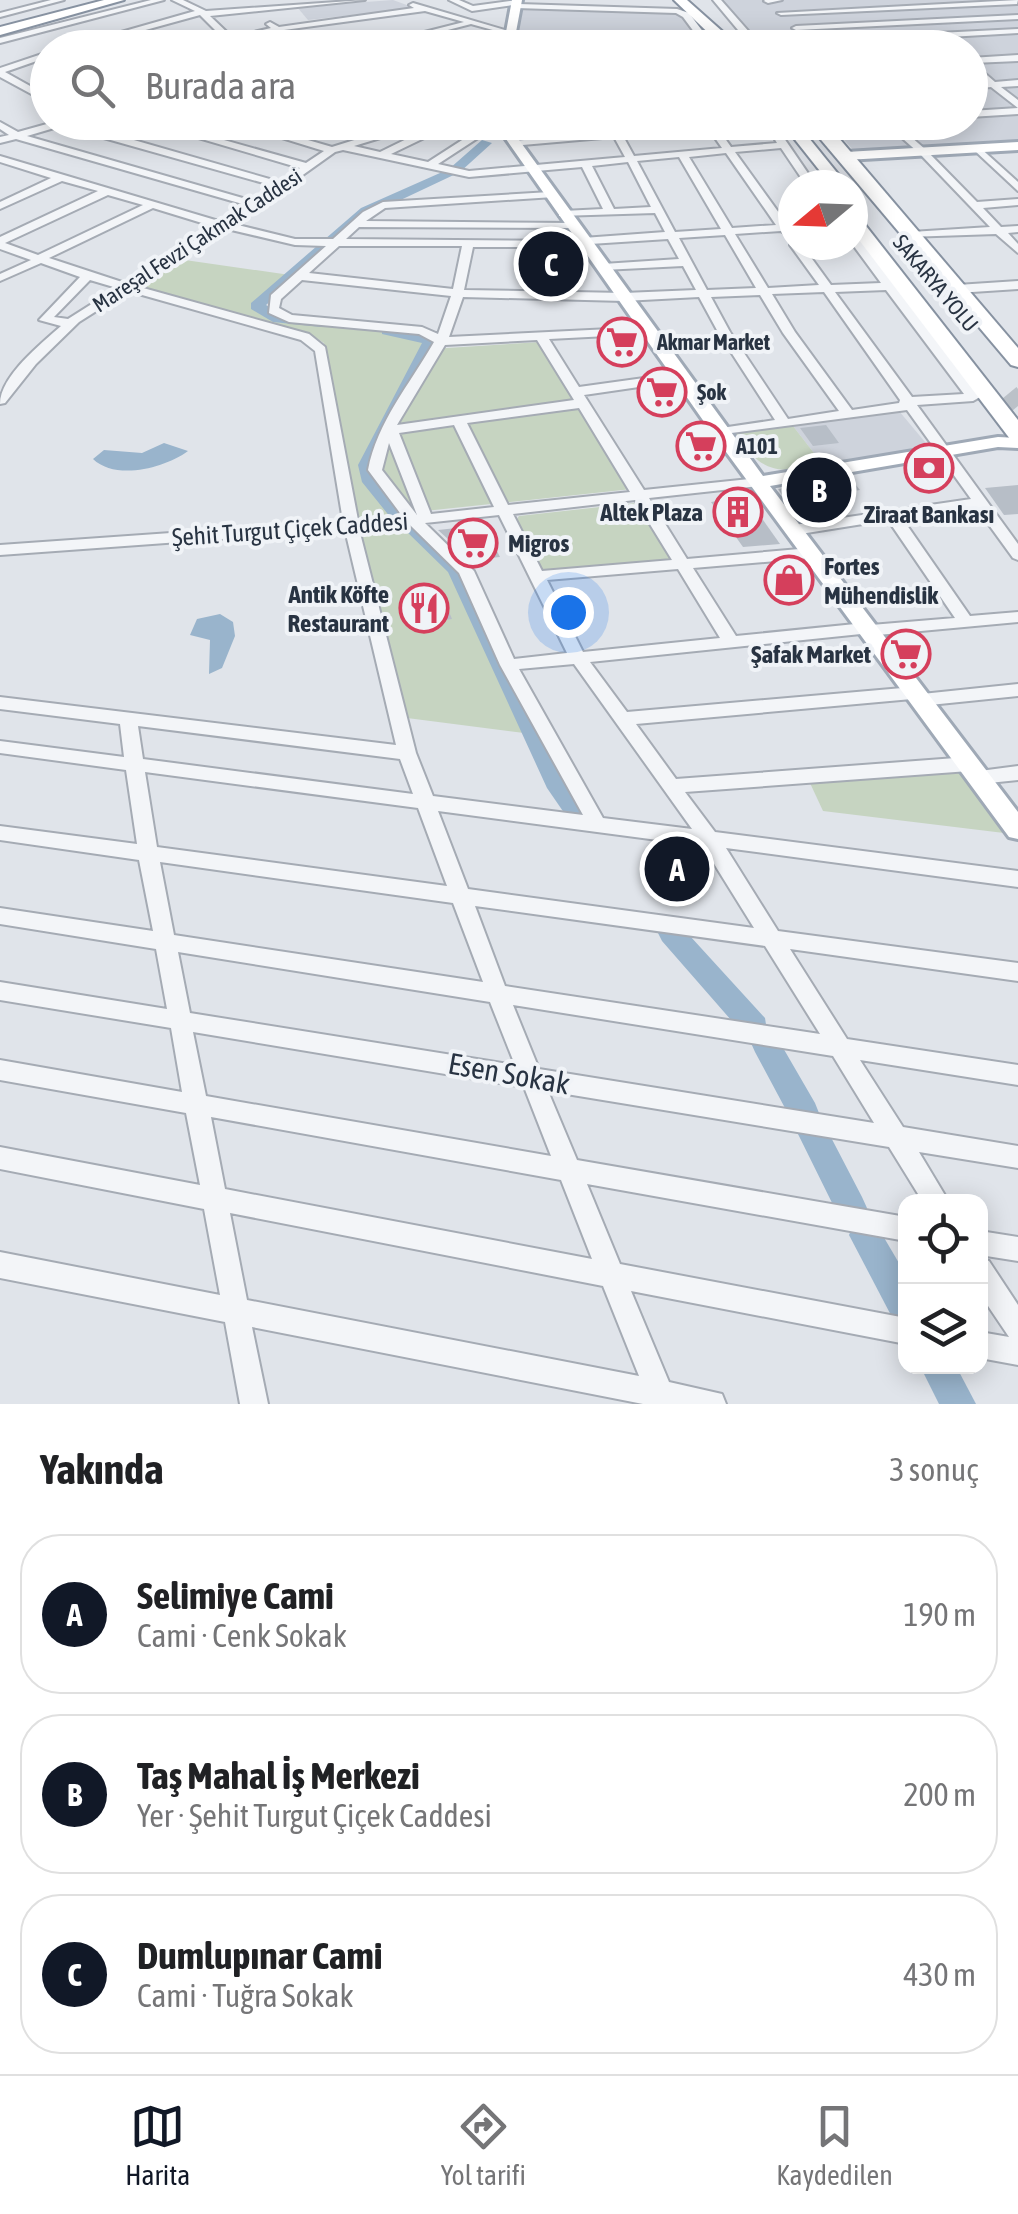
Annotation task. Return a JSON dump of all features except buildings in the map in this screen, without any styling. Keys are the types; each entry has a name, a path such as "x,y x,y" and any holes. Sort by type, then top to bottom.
{"highway":[{"path":"0,28 100,0"},
{"path":"0,28 118,0"},
{"path":"680,0 714,30"},
{"path":"693,0 718,30"},
{"path":"709,2 724,30"},
{"path":"792,140 814,170"},
{"path":"803,140 827,170"},
{"name":"SAKARYA YOLU","path":"816,140 841,170"},
{"path":"833,140 1015,355"},
{"name":"SAKARYA YOLU","path":"868,205 1008,394"},
{"path":"868,221 1008,394 1014,436"},
{"path":"868,238 1008,394"}],"main road":[{"path":"512,30 517,3"},
{"path":"511,140 866,630 1018,830"},
{"path":"846,156 1018,146"},
{"path":"759,482 944,452 1014,436"}],"street":[{"path":"0,16 60,0"},
{"path":"43,30 160,0"},
{"path":"176,0 199,11 219,30"},
{"path":"132,30 232,0"},
{"path":"199,11 361,0"},
{"path":"404,2 442,0"},
{"path":"453,0 472,9 517,3 677,11 686,15 697,30"},
{"path":"768,0 778,0"},
{"path":"768,0 796,28 1018,17"},
{"path":"781,14 896,4 1017,1"},
{"path":"404,2 499,30"},
{"path":"709,2 740,30"},
{"path":"896,4 929,30"},
{"path":"293,5 306,23"},
{"path":"271,30 424,9"},
{"path":"252,10 276,29"},
{"path":"383,22 448,16"},
{"path":"333,19 346,28"},
{"path":"442,30 472,23"},
{"path":"988,33 1018,32"},
{"path":"0,41 30,33"},
{"path":"988,61 1018,58"},
{"path":"0,72 30,61"},
{"path":"0,72 30,90"},
{"path":"988,79 1018,108"},
{"path":"988,84 1018,83"},
{"path":"988,112 1018,108"},
{"path":"0,125 16,136 253,204"},
{"path":"0,140 30,132"},
{"path":"124,140 281,185"},
{"path":"213,140 308,166"},
{"path":"303,140 469,174 782,144"},
{"name":"Mareşal Fevzi Çakmak Caddesi","path":"0,400 70,323 225,225 308,166 338,149 367,140"},
{"path":"382,155 413,140"},
{"path":"432,165 469,140"},
{"path":"621,140 703,294 784,423"},
{"path":"723,140 778,213"},
{"path":"780,140 800,170"},
{"path":"788,140 799,150"},
{"path":"910,140 1018,250"},
{"path":"977,148 1018,188"},
{"path":"682,154 765,292 848,414"},
{"path":"0,159 295,242 468,242 576,231 610,212 658,210"},
{"path":"586,164 610,212"},
{"path":"0,206 61,177"},
{"path":"0,243 107,191"},
{"path":"0,192 18,198"},
{"path":"550,196 395,202 376,208 271,304 278,314 422,330 441,341 647,330"},
{"path":"974,204 1018,202"},
{"path":"0,278 151,204"},
{"path":"355,224 672,235 778,228"},
{"path":"911,235 1018,229"},
{"path":"468,242 458,294 441,341 390,430 374,470 461,562 508,665 596,824"},
{"path":"0,243 88,276 295,334 317,344 324,358 352,526 407,753 530,1076 662,1399"},
{"path":"721,432 974,396 868,257"},
{"path":"806,260 1018,555"},
{"path":"603,267 686,262"},
{"path":"70,323 45,320 88,276"},
{"path":"300,276 458,294 624,297 890,286"},
{"path":"957,289 1018,285"},
{"path":"541,336 731,642"},
{"path":"390,430 680,376"},
{"path":"458,420 577,656 710,840 932,1194"},
{"path":"390,430 420,520"},
{"name":"Şehit Turgut Çiçek Caddesi","path":"0,550 420,520 759,482"},
{"path":"794,530 981,502"},
{"path":"892,516 966,622"},
{"path":"535,576 810,553"},
{"path":"508,665 1018,617"},
{"path":"622,719 1018,690"},
{"path":"0,702 407,753"},
{"path":"128,719 148,853 254,1404"},
{"path":"0,748 1018,879"},
{"path":"674,786 974,770 1018,773"},
{"path":"0,833 1018,972"},
{"path":"0,916 1018,1075"},
{"name":"Esen Sokak","path":"0,991 1018,1157"},
{"path":"0,1070 898,1228"},
{"path":"0,1158 898,1330"},
{"path":"988,1244 1018,1250"},
{"path":"0,1265 662,1399 712,1404"},
{"path":"988,1282 1018,1328"},
{"path":"988,1346 1018,1352"}],"shaded area":[{"path":"393,0 415,8 308,20 297,7"},
{"path":"721,0 1018,0 1018,141 855,152 844,140 988,140 988,30 748,30"},
{"path":"519,8 669,11 681,14 694,30 515,30"},
{"path":"899,411 930,448 824,466 793,426"}],"green space":[{"path":"178,259 290,275 256,306 286,320 421,335 431,342 431,349 541,342 632,489 359,518 324,343 307,332 136,287"},
{"path":"793,426 824,466 773,468 754,457 734,434"},
{"path":"636,503 670,559 539,571 515,522 519,516"},
{"path":"413,528 457,569 532,734 407,718 361,532"},
{"path":"960,773 1004,833 823,811 810,783"}],"water":[{"path":"164,443 188,451 167,463 140,470 114,469 93,459 104,450 142,453"},
{"path":"220,614 233,622 235,636 222,668 209,674 210,640 190,635 197,619"}],"waterway":[{"path":"455,169 486,143"},
{"path":"316,324 279,319 256,306 366,211 448,173"},
{"path":"388,331 421,335 431,342 367,465 371,482 398,514"},
{"path":"413,528 457,569 555,782 578,814"},
{"path":"671,933 755,1027"},
{"path":"765,1043 804,1113"},
{"path":"812,1132 851,1208"},
{"path":"865,1235 898,1295"},
{"path":"941,1374 958,1404"}],"tunnel":[{"path":"1008,394 1018,406"}],"place":[{"name":"Dumlupınar Cami","path":"551,264"},
{"name":"Akmar Market","path":"622,342"},
{"name":"Şok","path":"662,392"},
{"name":"A101","path":"701,446"},
{"name":"Ziraat Bankası","path":"929,468"},
{"name":"Taş Mahal İş Merkezi","path":"819,490"},
{"name":"Altek Plaza","path":"738,512"},
{"name":"Migros","path":"473,543"},
{"name":"Fortes Mühendislik","path":"789,580"},
{"name":"Antik Köfte Restaurant","path":"424,608"},
{"name":"Şafak Market","path":"906,654"},
{"name":"Selimiye Cami","path":"677,869"}]}
